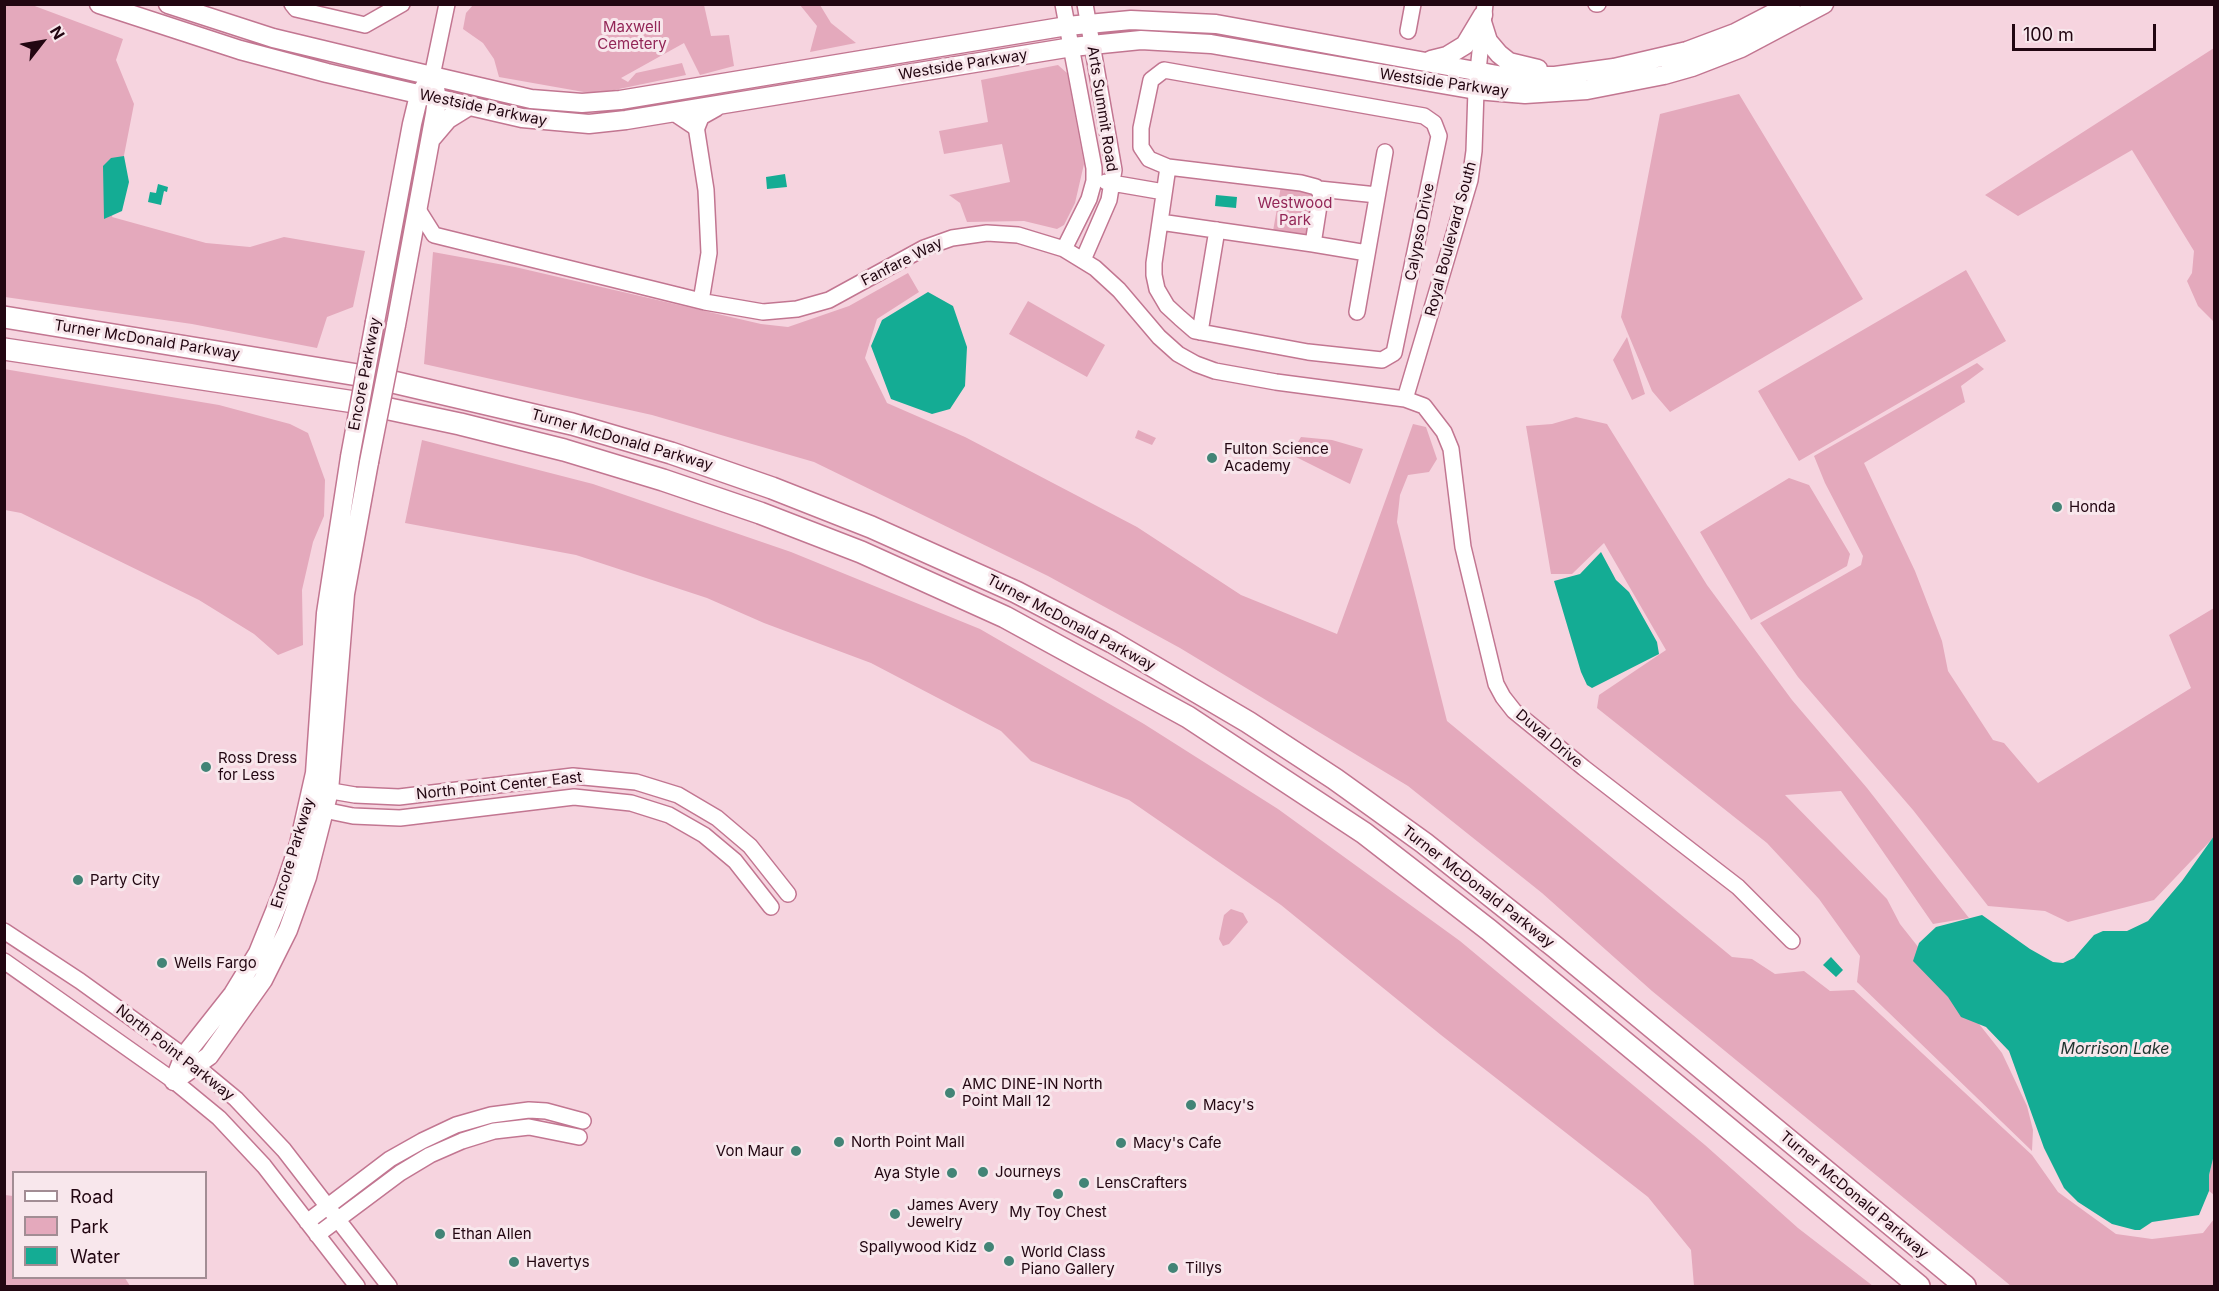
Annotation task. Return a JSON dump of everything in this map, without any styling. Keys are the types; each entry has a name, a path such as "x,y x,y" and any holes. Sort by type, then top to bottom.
{"highway":[{"name":"Turner McDonald Parkway","path":"4,317 376,378 572,424 721,470 823,507 1016,592 1112,642 1211,699 1335,779 1416,837 1555,947 1965,1287"},
{"name":"Turner McDonald Parkway","path":"4,348 361,403 544,445 663,480 760,513 861,552 1005,617 1188,717 1321,803 1381,846 1505,943 1919,1287"}],"main road":[{"name":"Westside Parkway","path":"99,4 281,62 522,118 572,123 626,120 1071,47 1141,40 1210,44 1476,90 1525,94 1587,90 1664,75 1741,48 1824,4"},
{"name":"Westside Parkway","path":"168,4 273,38 531,99 599,102 1067,26 1131,20 1199,22 1525,77 1576,74 1660,59 1687,51 1735,33 1791,4"},
{"path":"1483,14 1488,41 1509,62 1576,74"},
{"path":"1428,61 1447,56 1465,45 1483,14"},
{"path":"281,62 325,62 408,81 432,76 428,97"},
{"path":"384,86 399,101 412,124"},
{"name":"Encore Parkway","path":"190,1061 209,1056 246,1005 277,954 308,877 326,811 321,790 326,613 350,457 412,124 428,97"},
{"name":"Encore Parkway","path":"174,1081 190,1061 258,953 285,889 308,807 321,790 345,594 430,141 428,97"},
{"path":"675,112 696,126 699,116 724,104"},
{"path":"430,141 448,119 469,106"}],"street":[{"path":"292,4 296,9 365,25 402,4"},
{"path":"432,76 447,4"},
{"name":"Arts Summit Road","path":"1063,4 1093,156 1094,180 1089,199 1064,249"},
{"name":"Arts Summit Road","path":"1083,260 1114,182 1113,158 1085,4"},
{"path":"1408,31 1413,4"},
{"name":"Royal Boulevard South","path":"1406,399 1470,180 1483,14"},
{"name":"Calypso Drive","path":"1164,70 1424,116 1434,123 1439,136 1394,353 1389,358 1375,360 1308,352 1195,331 1179,318 1157,289 1154,263 1168,167 1149,159 1142,151 1140,139 1152,80 1164,70"},
{"path":"696,126 706,190 709,253 701,301"},
{"path":"1357,312 1385,152"},
{"path":"1168,167 1301,183 1319,189 1377,195"},
{"path":"1094,180 1164,192"},
{"path":"1313,244 1321,194 1319,189"},
{"path":"408,256 434,235 417,208"},
{"path":"1160,222 1367,253"},
{"path":"1200,332 1217,230"},
{"name":"Fanfare Way","path":"434,235 701,301 763,312 813,306 839,295 924,248 966,235 1018,235 1064,249 1108,278 1159,337 1178,354 1196,364 1215,371 1276,382 1406,399"},
{"name":"Duval Drive","path":"1406,399 1431,412 1444,432 1451,449 1462,547 1496,684 1503,697 1514,711 1584,768 1738,887 1792,941"},
{"name":"North Point Center East","path":"321,790 377,797 420,796 573,776 636,782 678,795 717,818 750,846 789,894"},
{"name":"North Point Center East","path":"308,807 353,816 400,818 574,797 631,803 669,815 704,835 735,861 771,907"},
{"name":"North Point Parkway","path":"4,931 56,964 190,1061 261,1125 389,1287"},
{"name":"North Point Parkway","path":"4,961 174,1081 243,1142 357,1287"},
{"path":"307,1222 398,1154 456,1125 491,1115 529,1110 546,1111 584,1121"},
{"path":"317,1235 400,1173 462,1141 494,1131 529,1127 579,1137"}],"green space":[{"path":"5,5 32,5 123,39 116,60 134,104 112,217 206,243 250,247 284,237 365,251 353,307 327,317 317,348 192,324 5,297"},
{"name":"Maxwell Cemetery","path":"473,5 704,5 711,36 729,35 734,66 700,75 684,43 621,78 628,82 636,73 682,63 686,75 595,94 499,77 494,59 483,43 463,29 466,13"},
{"path":"800,5 820,5 831,23 856,43 810,52 817,26"},
{"path":"2214,48 2214,322 2198,306 2187,281 2192,273 2194,251 2132,150 2018,216 1985,195"},
{"path":"1058,65 1067,73 1084,164 1075,203 1064,225 1057,229 1024,221 967,222 960,203 949,195 1010,182 1002,144 944,154 939,131 988,122 981,80"},
{"path":"1739,94 1863,299 1670,412 1652,391 1621,317 1660,114"},
{"name":"Westwood Park","path":"1281,186 1316,192 1308,237 1273,231"},
{"path":"433,252 515,267 761,324 788,327 849,306 908,273 919,292 877,319 865,358 887,403 965,437 1137,527 1241,595 1337,634 1413,424 1426,427 1437,459 1429,472 1408,475 1400,495 1397,522 1447,721 1732,957 1752,959 1775,974 1804,971 1830,991 1854,990 2032,1155 2058,1192 2116,1234 2152,1239 2203,1233 2214,1219 2214,1286 2011,1286 1652,991 1542,893 1408,786 1180,648 1048,576 814,462 652,415 424,364"},
{"path":"1966,270 2006,341 1799,461 1758,391"},
{"path":"1028,301 1105,345 1087,377 1009,334"},
{"path":"1627,337 1645,394 1632,400 1613,360"},
{"path":"1977,363 1984,369 1961,386 1965,402 1864,463 1915,571 1942,641 1948,671 1993,740 2004,743 2038,783 2191,688 2169,635 2214,608 2214,837 2154,900 2068,922 2045,911 1988,906 1913,810 1798,677 1760,623 1861,565 1863,556 1825,483 1814,456"},
{"path":"4,369 219,405 290,424 308,433 325,480 324,516 313,542 302,590 303,645 278,655 254,634 199,600 21,513 5,510"},
{"path":"1576,417 1607,424 1707,585 1792,700 1867,788 1969,918 1933,924 1841,791 1785,795 1887,899 1900,924 2002,1053 2027,1106 2033,1130 2032,1151 1857,982 1860,956 1819,899 1767,843 1597,708 1599,695 1666,650 1604,543 1572,574 1551,574 1526,426 1552,424"},
{"path":"1138,430 1156,438 1152,445 1135,438"},
{"path":"1301,437 1332,440 1363,449 1350,484 1296,457 1293,450"},
{"path":"422,440 593,484 791,552 980,629 1144,724 1278,809 1460,941 1705,1145 1798,1228 1873,1286 1694,1286 1691,1250 1648,1197 1441,1035 1281,905 1129,800 1031,761 1001,731 871,663 764,623 707,598 576,555 405,523"},
{"path":"1789,478 1809,485 1850,554 1847,566 1751,620 1700,532"},
{"path":"1231,909 1243,913 1248,922 1229,944 1223,946 1219,939 1224,915"},
{"path":"2214,1155 2214,1195 2209,1191 2209,1175"},
{"path":"5,1195 12,1196 12,1279 126,1279 130,1286 5,1286"}],"water":[{"path":"124,156 129,182 122,211 104,219 103,166 111,158"},
{"path":"785,174 787,187 767,189 766,177"},
{"path":"158,184 168,187 167,192 164,191 161,205 148,202 150,192 156,193"},
{"path":"1216,195 1237,197 1236,208 1215,206"},
{"path":"928,292 953,306 967,347 965,386 950,409 932,414 891,399 871,346 882,320"},
{"path":"1601,552 1616,580 1629,592 1657,642 1659,654 1592,688 1587,685 1581,672 1554,581 1580,574"},
{"name":"Morrison Lake","path":"2214,836 2214,1155 2209,1175 2209,1191 2199,1215 2152,1222 2140,1230 2135,1230 2112,1224 2078,1202 2064,1188 2044,1148 2009,1051 1986,1027 1961,1017 1948,997 1913,961 1919,943 1936,927 1982,915 2030,949 2053,962 2063,963 2074,958 2094,935 2103,931 2127,931 2148,921 2182,881"},
{"path":"1831,957 1843,970 1836,977 1823,965"}],"place":[{"name":"Fulton Science Academy","path":"1212,458"},
{"name":"Honda","path":"2057,507"},
{"name":"Ross Dress for Less","path":"206,767"},
{"name":"Party City","path":"78,880"},
{"name":"Wells Fargo","path":"162,963"},
{"name":"AMC DINE-IN North Point Mall 12","path":"950,1093"},
{"name":"Macy's","path":"1191,1105"},
{"name":"North Point Mall","path":"839,1142"},
{"name":"Macy's Cafe","path":"1121,1143"},
{"name":"Von Maur","path":"796,1151"},
{"name":"Journeys","path":"983,1172"},
{"name":"Aya Style","path":"952,1173"},
{"name":"LensCrafters","path":"1084,1183"},
{"name":"My Toy Chest","path":"1058,1194"},
{"name":"James Avery Jewelry","path":"895,1214"},
{"name":"Ethan Allen","path":"440,1234"},
{"name":"Spallywood Kidz","path":"989,1247"},
{"name":"World Class Piano Gallery","path":"1009,1261"},
{"name":"Havertys","path":"514,1262"},
{"name":"Tillys","path":"1173,1268"}]}
